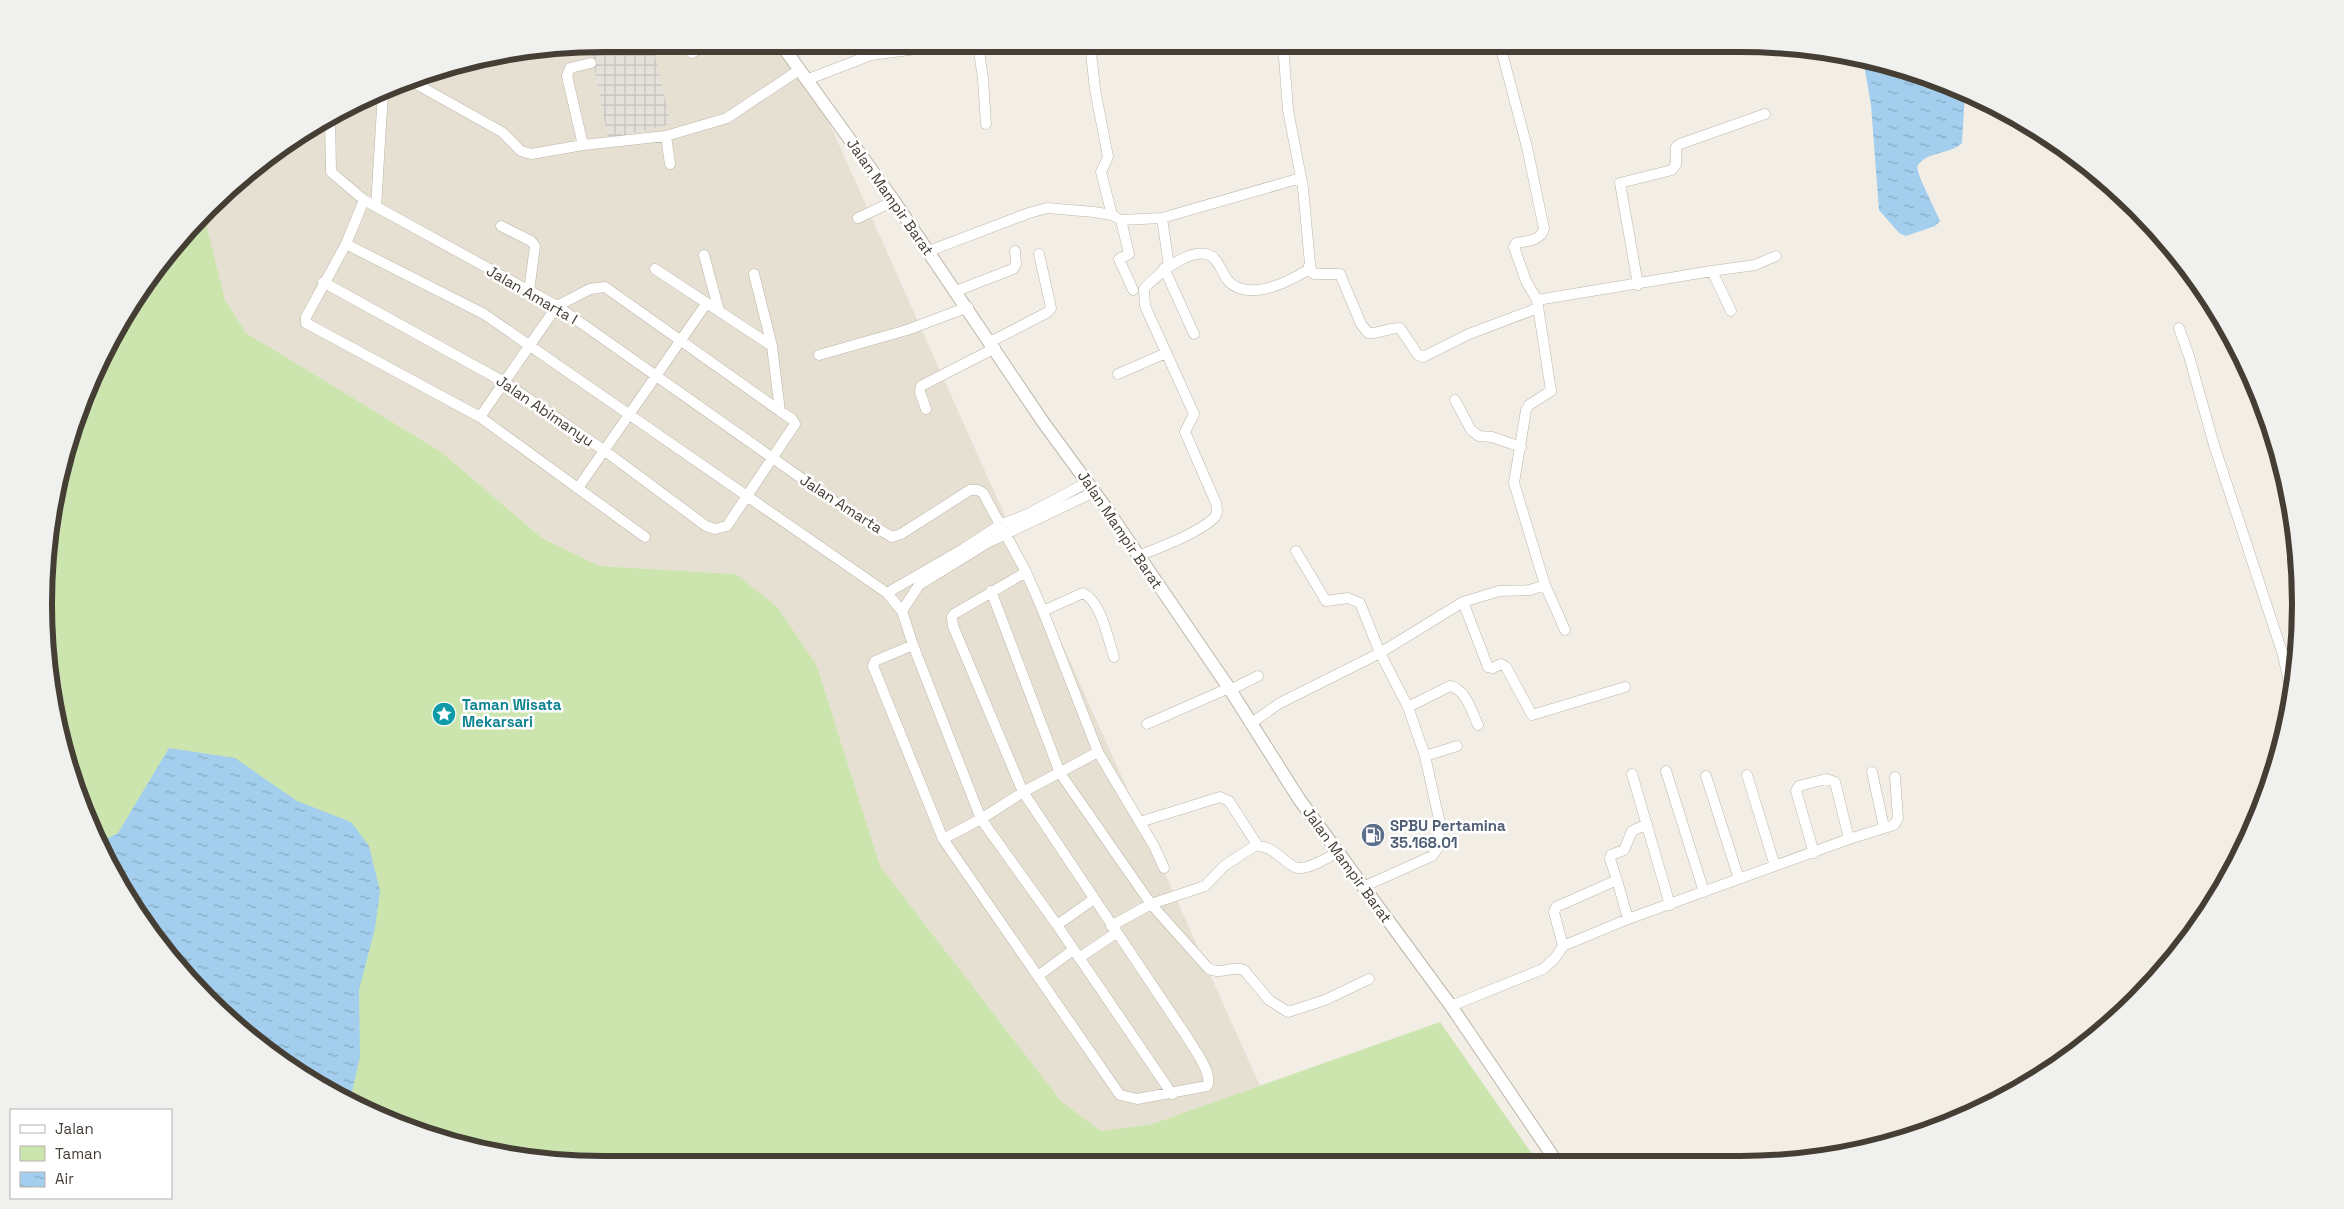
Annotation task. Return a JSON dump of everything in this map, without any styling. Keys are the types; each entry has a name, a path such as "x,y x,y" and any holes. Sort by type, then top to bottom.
{"street":[{"name":"Jalan Mampir Barat","path":"787,52 929,251 1043,422 1091,487 1230,689 1250,724 1299,799 1339,852 1362,888 1454,1011 1553,1156"},
{"path":"418,85 502,132 522,151 538,153 583,145 666,136 727,118 803,75 885,52"},
{"path":"979,52 986,124"},
{"path":"1091,52 1095,89 1108,157 1102,172 1129,254 1119,259 1133,290"},
{"path":"1284,52 1288,110 1301,178 1309,266 1314,274 1340,274 1361,324 1368,333 1374,334 1392,328 1400,328 1418,355 1423,358 1469,334 1537,304 1686,274 1755,264 1776,256"},
{"path":"1502,52 1527,147 1544,229 1542,235 1516,243 1514,247 1526,281 1537,304 1551,391 1529,405 1526,410 1514,482 1545,585 1565,630"},
{"path":"583,145 567,76 570,68 590,62"},
{"path":"376,207 383,99"},
{"path":"1638,285 1620,183 1672,170 1676,164 1676,147 1680,144 1765,114"},
{"name":"Jalan Amarta I","path":"330,125 331,172 364,200 557,306 655,377 774,458"},
{"path":"666,136 670,164"},
{"path":"929,251 1047,208 1094,212 1116,218 1162,218 1301,178"},
{"path":"364,200 346,244 323,282 306,316 306,324 480,417 645,537"},
{"path":"858,218 894,201"},
{"path":"1162,218 1167,267 1194,334"},
{"path":"501,226 532,241 536,246 529,291"},
{"path":"346,244 484,314 630,414 747,498 887,593 902,611 913,645 981,819 1057,925 1172,1094"},
{"path":"956,291 1013,269 1016,264 1015,251"},
{"path":"1138,556 1198,528 1214,518 1218,512 1186,432 1194,414 1145,306 1144,289 1167,267 1201,252 1210,255 1217,261 1224,277 1238,288 1252,290 1286,282 1308,270 1309,266"},
{"path":"926,409 920,392 921,386 1048,312 1051,308 1039,254"},
{"path":"704,255 719,311"},
{"path":"655,269 772,346"},
{"path":"1712,271 1731,311"},
{"path":"754,274 772,346 780,411"},
{"name":"Jalan Abimanyu","path":"323,282 504,382 605,451 706,526 715,529 727,526 795,424 780,411"},
{"path":"480,417 557,306 590,289 605,287 780,411"},
{"path":"578,488 706,304"},
{"path":"819,355 907,330 968,308"},
{"path":"2179,328 2214,445 2283,654 2287,674"},
{"path":"1118,374 1166,353"},
{"path":"1454,400 1472,430 1479,436 1492,437 1521,447"},
{"name":"Jalan Amarta","path":"774,458 845,509 892,537 901,534 970,490 978,490 983,493 1002,529"},
{"path":"887,593 916,582 1002,529 1091,487"},
{"path":"1002,529 1026,572 1043,611 1098,752 1140,822 1164,868"},
{"path":"1296,551 1326,602 1348,598 1360,603 1380,653 1408,707 1425,756 1439,818 1438,848 1432,856 1362,888"},
{"path":"913,645 875,661 873,666 943,839 1120,1095 1137,1099 1207,1086 1209,1074 1187,1037 1023,792 952,621 954,614 1026,572"},
{"path":"902,611 916,582"},
{"path":"1250,724 1280,703 1380,653 1463,602 1499,591 1530,590 1545,585"},
{"path":"991,591 1060,773 1151,904 1208,968 1218,972 1240,968 1244,970 1269,1000 1288,1012 1325,1000 1369,979"},
{"path":"1043,611 1083,593 1089,596 1093,599 1102,620 1114,658"},
{"path":"1463,602 1488,667 1493,668 1501,664 1506,667 1532,715 1625,687"},
{"path":"1147,724 1258,676"},
{"path":"1408,707 1450,686 1457,687 1463,694 1478,725"},
{"path":"1425,756 1457,746"},
{"path":"943,839 981,819 1023,792 1098,752"},
{"path":"1666,772 1704,892"},
{"path":"1872,772 1884,827"},
{"path":"1632,774 1670,905"},
{"path":"1747,774 1775,866"},
{"path":"1706,776 1739,879"},
{"path":"1454,1011 1543,969 1555,958 1562,946 1628,919 1814,853 1848,839 1894,825 1898,818 1895,777"},
{"path":"1814,853 1796,792 1799,786 1826,779 1835,782 1848,839"},
{"path":"1140,822 1220,797 1229,801 1258,846 1271,850 1296,868 1308,867 1339,852"},
{"path":"1628,919 1610,859 1611,855 1624,850 1632,831 1647,824"},
{"path":"1038,976 1076,954 1151,904 1205,886 1224,866 1258,846"},
{"path":"1562,946 1554,912 1556,907 1617,880"},
{"path":"1057,925 1094,899"}],"shaded area":[{"path":"604,52 798,52 1260,1086 1152,1124 1101,1131 1061,1101 880,866 817,666 736,574 599,566 542,538 440,451 246,333 225,300 206,223 241,189 268,167 328,126 360,109 427,82 462,71 532,57"},
{"path":"663,52 655,56 671,124 608,139 591,53"}],"green space":[{"name":"Taman Wisata Mekarsari","path":"206,223 225,300 246,333 440,451 542,538 599,566 736,574 778,608 817,666 880,866 1061,1101 1101,1131 1152,1124 1440,1022 1534,1156 568,1155 532,1152 462,1138 427,1127 360,1100 328,1083 268,1042 214,995 189,968 167,941 126,880 109,849 82,782 71,747 57,677 52,604 54,568 57,532 71,462 82,427 109,360 126,328 167,268"}],"water":[{"path":"1864,67 1917,82 1965,101 1962,143 1951,150 1926,158 1917,167 1920,178 1940,221 1935,226 1906,236 1899,233 1879,210 1871,105"},
{"path":"169,748 235,758 297,801 351,822 369,846 380,891 375,928 359,990 360,1057 351,1095 328,1083 268,1042 214,995 189,968 146,911 109,849 105,840 118,833"}],"place":[{"name":"Taman Wisata Mekarsari","path":"444,714"},
{"name":"SPBU Pertamina 35.168.01","path":"1373,835"}]}
